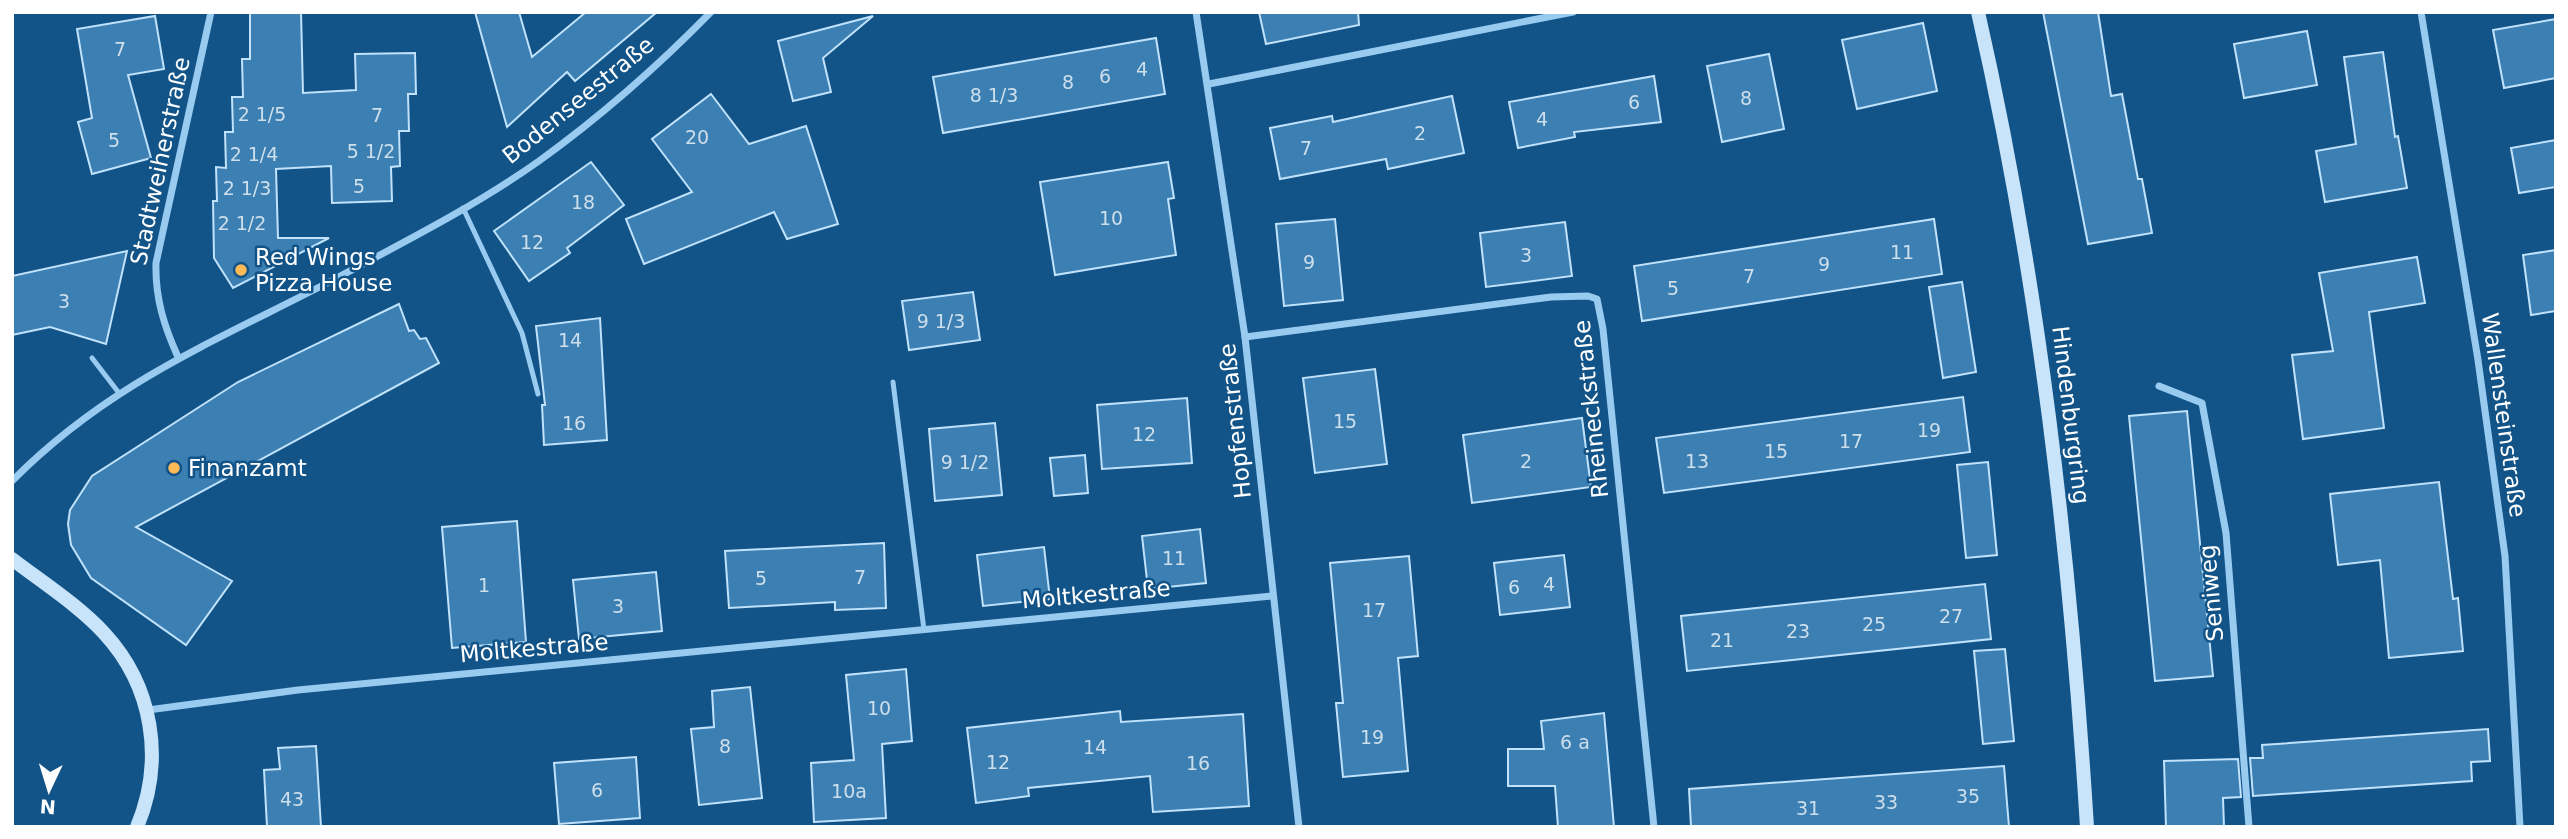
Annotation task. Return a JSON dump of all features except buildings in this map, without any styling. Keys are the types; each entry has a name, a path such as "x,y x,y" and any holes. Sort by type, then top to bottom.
{"main road":[{"name":"Hindenburgring","path":"1978,12 2016,197 2039,344 2071,601 2087,827"},
{"path":"12,559 103,632 128,664 148,710 153,749 150,786 137,827"}],"street":[{"name":"Stadtweiherstraße","path":"178,357 159,309 155,286 156,263 211,12"},
{"name":"Bodenseestraße","path":"12,481 55,438 119,393 178,357 342,275 463,208 539,161 650,70 710,12"},
{"name":"Hopfenstraße","path":"1196,12 1209,84 1245,337 1299,827"},
{"path":"1209,84 1573,12"},
{"name":"Wallensteinstraße","path":"2421,12 2479,360 2505,556 2520,827"},
{"name":"Rheineckstraße","path":"1245,337 1551,297 1588,296 1597,299 1603,329 1654,827"},
{"name":"Seniweg","path":"2159,386 2202,403 2225,533 2249,827"},
{"name":"Moltkestraße","path":"148,710 298,690 1272,596"}],"lane":[{"path":"463,208 522,332 538,394"},
{"path":"92,358 119,393"},
{"path":"893,382 924,630"}],"place":[{"name":"Red Wings Pizza House","path":"241,270"},
{"name":"Finanzamt","path":"174,468"}]}
